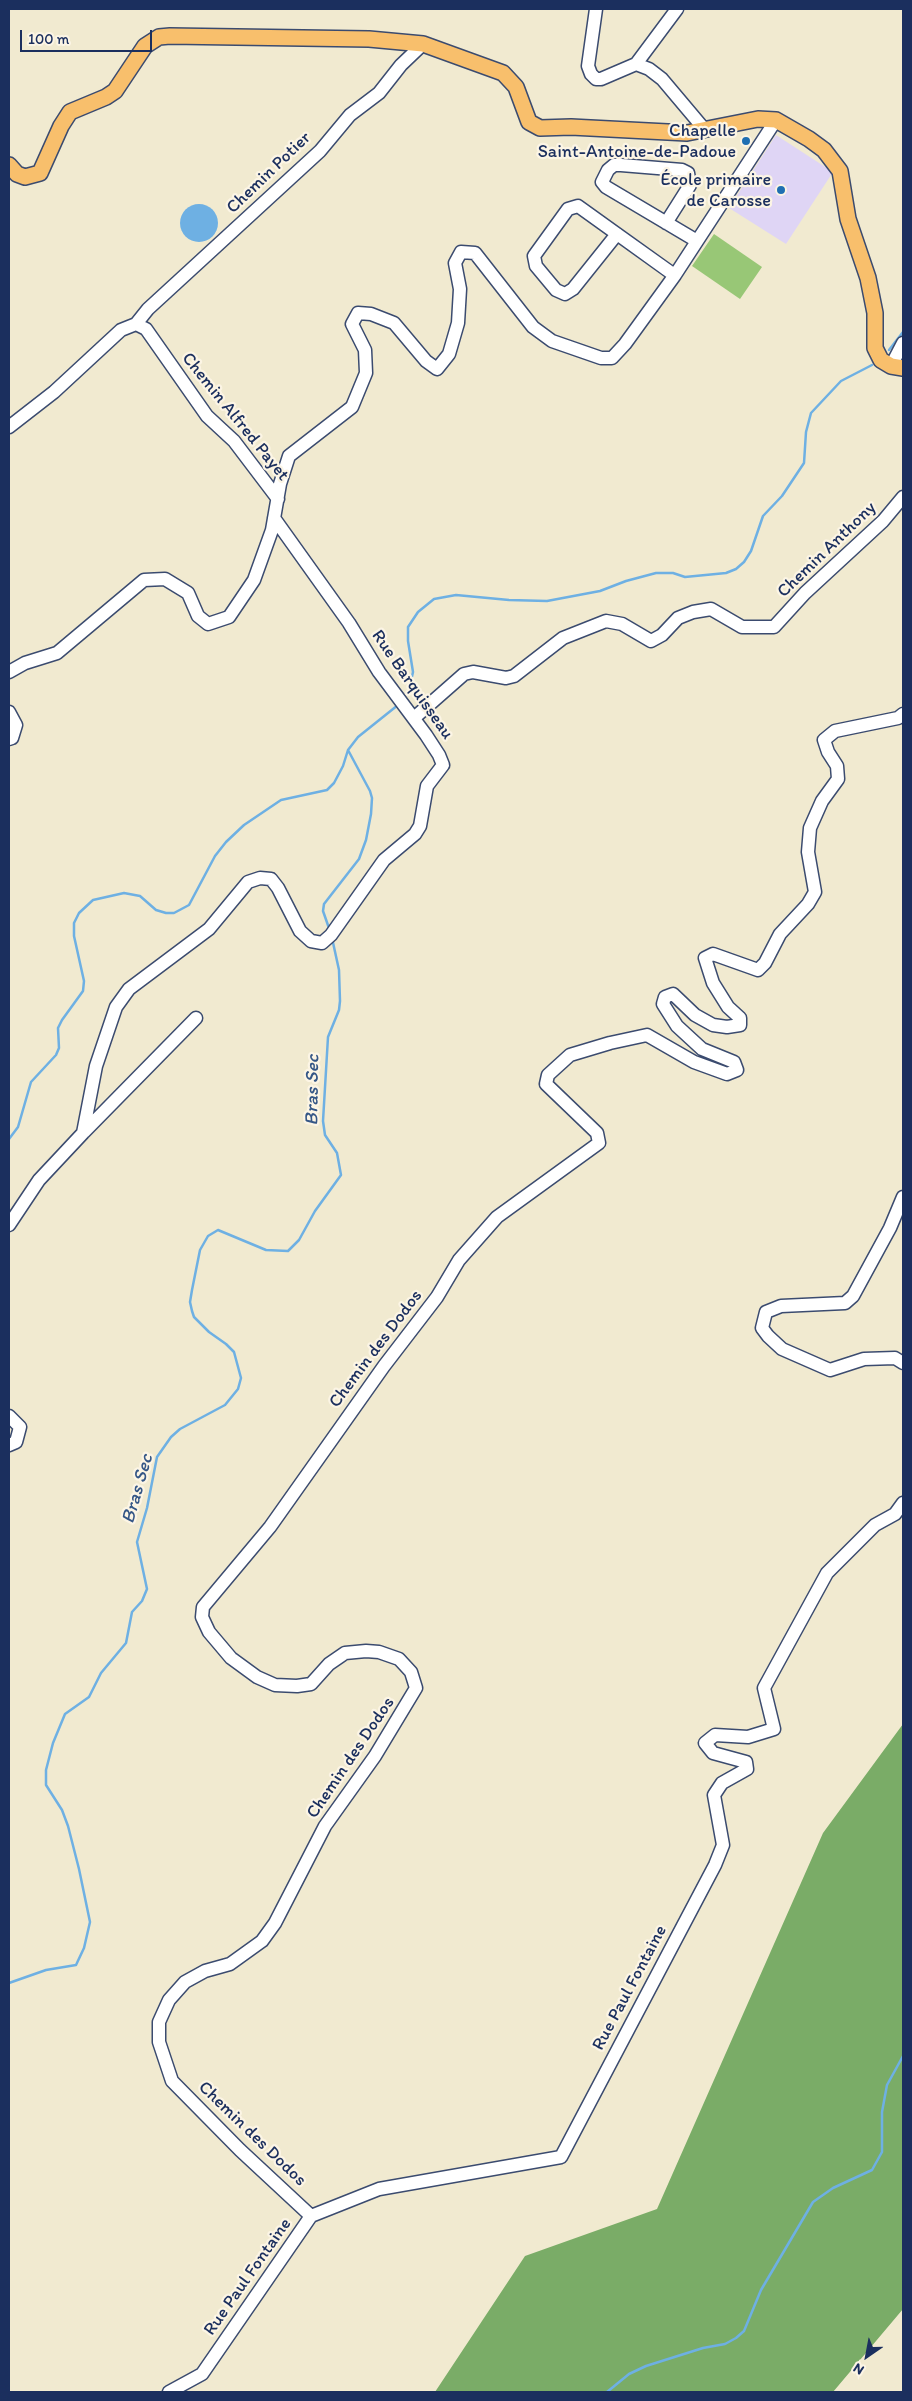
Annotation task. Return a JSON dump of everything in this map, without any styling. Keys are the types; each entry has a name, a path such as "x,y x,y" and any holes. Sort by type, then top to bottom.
{"main road":[{"path":"9,165 17,174 26,176 40,173 61,126 70,112 106,97 115,91 145,46 159,37 369,39 423,44 504,73 516,87 529,122 540,128 571,127 687,133 758,119 776,120 809,138 828,155 840,171 848,219 859,248 875,313 875,348 881,360 897,367"}],"street":[{"path":"596,9 588,66 590,74 596,79 601,79 636,64 677,9"},
{"name":"Chemin Potier","path":"136,324 148,309 320,151 350,115 379,93 401,65 423,44"},
{"path":"636,64 649,69 662,79 706,130"},
{"path":"9,672 25,663 57,654 144,580 165,579 188,593 198,616 208,624 229,617 254,580 272,530 289,456 352,407 366,373 366,350 352,324 358,313 371,314 394,323 426,361 437,369 450,354 458,323 460,289 455,263 461,252 475,253 533,327 552,341 601,358 612,358 625,344 675,275 776,120"},
{"path":"666,223 690,185 688,173 682,170 621,165 614,166 608,170 602,182 606,187 666,223 697,241"},
{"path":"617,234 573,289 565,294 556,290 536,266 534,256 568,209 578,206 675,275"},
{"path":"9,427 54,392 122,330 136,324"},
{"name":"Chemin Alfred Payet","path":"136,324 146,329 207,416 234,441 278,499"},
{"path":"897,367 903,343"},
{"name":"Chemin Anthony","path":"414,718 464,674 473,672 506,678 514,676 563,638 606,621 622,624 651,641 662,636 678,618 692,612 711,609 742,627 774,628 805,594 883,521 903,497"},
{"name":"Rue Barquisseau","path":"83,1133 96,1066 116,1007 129,989 209,929 248,882 260,878 271,879 278,888 300,931 311,941 322,943 331,935 384,860 415,834 420,826 427,786 443,765 440,755 379,672 349,623 274,518"},
{"path":"9,712 16,725 12,738 9,739"},
{"name":"Chemin des Dodos","path":"311,2216 240,2150 172,2081 159,2042 160,2022 169,2000 185,1982 204,1971 230,1964 262,1941 275,1923 325,1826 375,1756 416,1688 411,1672 399,1659 379,1652 366,1651 345,1653 329,1664 311,1684 298,1686 275,1685 258,1678 230,1658 209,1632 202,1617 203,1607 270,1527 384,1366 438,1297 459,1260 497,1217 599,1143 597,1133 546,1084 548,1075 570,1055 610,1042 647,1035 694,1062 726,1074 737,1070 734,1062 702,1049 676,1026 663,1004 665,997 673,994 695,1015 713,1025 727,1027 740,1025 740,1018 728,1007 713,983 705,958 713,954 758,970 765,963 780,934 808,904 815,892 808,852 810,828 822,802 838,778 837,766 828,752 824,740 835,731 898,718 903,714"},
{"path":"9,1225 39,1180 196,1018"},
{"path":"903,1196 890,1228 852,1296 845,1304 782,1306 766,1312 762,1328 782,1349 830,1370 864,1359 895,1358 903,1363"},
{"path":"9,1416 20,1427 16,1442 9,1444"},
{"name":"Rue Paul Fontaine","path":"169,2392 202,2374 311,2216 379,2189 561,2157 715,1865 723,1846 714,1795 722,1783 747,1769 746,1762 713,1753 705,1743 715,1735 748,1737 774,1729 764,1688 827,1573 875,1525 895,1514 903,1503"}],"shaded area":[{"name":"École primaire de Carosse","path":"776,135 833,172 786,244 729,208"}],"green space":[{"path":"714,234 762,267 740,299 692,266"},
{"path":"903,1724 903,2309 833,2392 435,2392 525,2256 657,2209 823,1833"}],"water":[{"path":"199,204 212,210 218,223 212,236 199,242 186,236 180,223 186,210"}],"waterway":[{"path":"889,350 903,332"},
{"path":"408,694 413,672 408,641 408,627 418,612 434,599 456,595 509,600 547,601 600,591 626,581 656,573 673,573 685,577 726,573 736,569 744,562 751,551 763,516 782,496 804,463 806,432 811,413 841,381 872,365"},
{"path":"9,1139 18,1127 31,1082 56,1055 59,1048 58,1028 83,991 84,981 74,936 74,923 79,913 93,900 124,893 140,896 156,910 166,913 174,913 189,905 215,856 226,842 244,825 281,800 327,790 334,783 343,766 348,750 358,737 398,705"},
{"name":"Bras Sec","path":"330,931 323,911 324,904 359,859 366,840 371,814 372,798 370,791 348,750"},
{"name":"Bras Sec","path":"9,1983 46,1970 76,1965 84,1948 90,1922 79,1869 62,1810 46,1785 46,1770 53,1743 65,1714 89,1697 101,1673 126,1643 132,1612 142,1601 147,1589 137,1542 147,1508 157,1457 171,1437 180,1429 225,1405 238,1389 241,1378 234,1352 209,1332 194,1317 192,1311 190,1302 200,1250 208,1236 218,1230 266,1250 288,1251 299,1240 315,1211 341,1175 337,1153 325,1135 323,1121 328,1037 339,1010 340,1001 339,970 332,938"},
{"path":"607,2392 629,2374 646,2366 703,2348 725,2344 744,2331 761,2290 813,2202 833,2188 872,2170 882,2152 882,2112 887,2085 903,2056"}],"place":[{"name":"Chapelle Saint-Antoine-de-Padoue","path":"746,141"},
{"name":"École primaire de Carosse","path":"781,190"}]}
